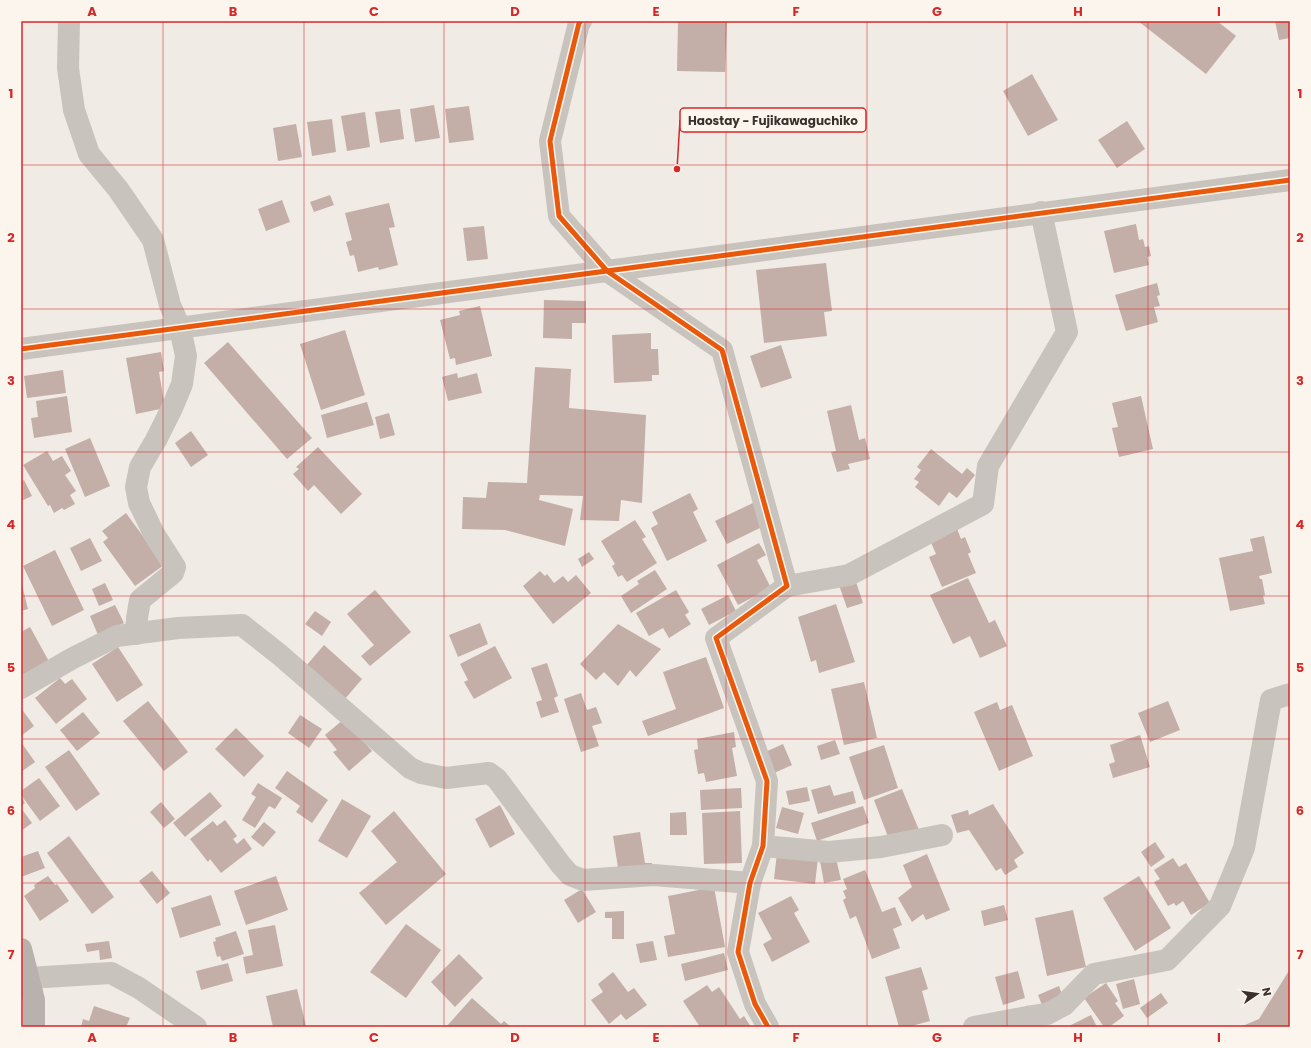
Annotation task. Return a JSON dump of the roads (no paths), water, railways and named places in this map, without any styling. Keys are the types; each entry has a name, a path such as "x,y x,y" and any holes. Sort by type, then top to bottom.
{"main road":[{"path":"21,949 34,1000 34,1027"}],"street":[{"path":"69,21 68,68 74,110 88,154 118,188 153,240 170,305 180,328 186,356 182,384 156,440 140,467 136,487 139,503 154,534 175,567 173,573 140,600 136,618 136,634"},
{"path":"581,21 579,23 550,141 559,216 607,271 722,350 787,586"},
{"path":"21,349 1290,180"},
{"path":"768,1027 755,1004 738,952 750,883 763,846 767,781 716,638 787,586 849,575 983,504 988,466 1067,332 1041,212"},
{"path":"21,688 73,658 117,636 178,628 242,625 280,655 410,768 421,773 446,778 489,773 497,779 551,853 570,875 583,880 654,875 750,883"},
{"path":"974,1027 1026,1016 1047,1014 1064,1005 1094,974 1167,960 1220,906 1244,848 1271,700 1290,694"},
{"path":"763,846 829,852 881,847 942,835"},
{"path":"28,978 111,973 139,988 196,1027"}],"place":[{"name":"Haostay - Fujikawaguchiko","path":"677,169"}]}
